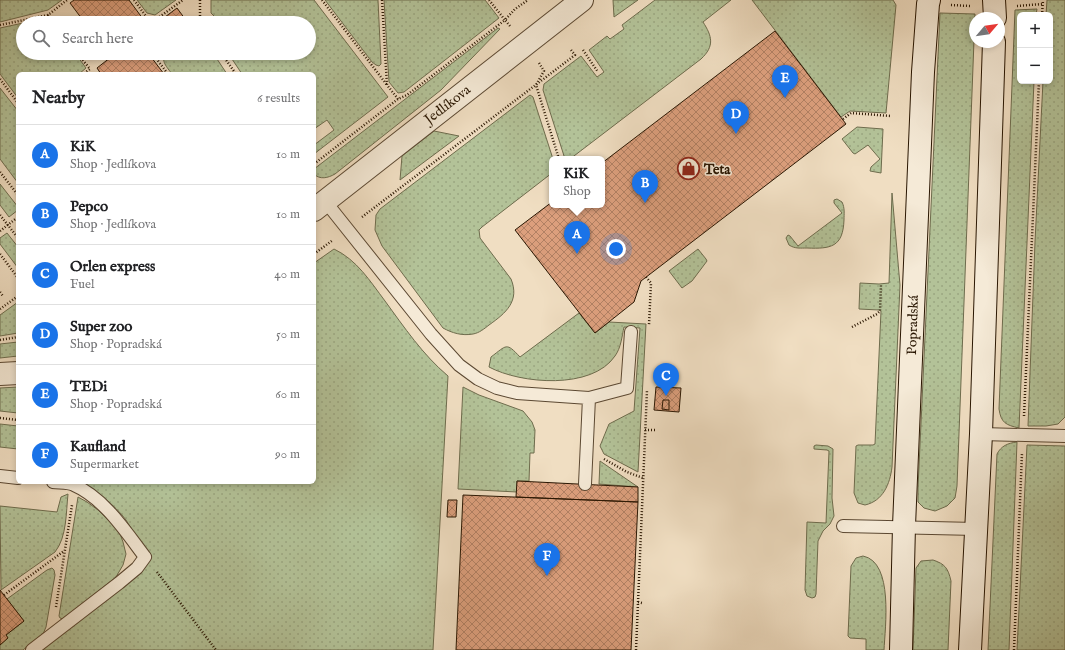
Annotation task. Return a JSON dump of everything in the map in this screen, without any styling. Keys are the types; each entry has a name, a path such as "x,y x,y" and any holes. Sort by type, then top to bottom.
{"street":[{"name":"Jedlíkova","path":"320,206 524,44 582,0"},
{"name":"Popradská","path":"901,650 904,526 922,79 929,0"},
{"path":"994,0 995,12"},
{"path":"970,650 981,434 994,48"},
{"path":"0,374 16,372"}],"lane":[{"path":"320,206 347,230 431,334 459,365 478,379 497,388 517,393 589,398 628,388 631,332"},
{"path":"585,484 589,398"},
{"path":"981,434 1065,436"},
{"path":"0,476 16,478"},
{"path":"32,650 119,583 137,568 145,557 100,502 74,485 67,484"},
{"path":"843,526 904,526 976,529"}],"path":[{"path":"39,16 48,14 67,0"},
{"path":"134,0 146,16"},
{"path":"161,16 183,0"},
{"path":"200,0 200,16"},
{"path":"322,0 398,99"},
{"path":"382,0 387,85"},
{"path":"489,0 544,71 536,85 558,156"},
{"path":"316,162 398,99 407,95 505,20 515,9 528,0"},
{"path":"1042,12 1043,0"},
{"path":"0,25 16,21"},
{"path":"316,253 576,55 571,50"},
{"path":"583,50 598,72"},
{"path":"83,60 90,69 86,72"},
{"path":"157,60 166,72"},
{"path":"226,60 235,72"},
{"path":"0,79 16,100"},
{"path":"1014,650 1039,84"},
{"path":"843,119 851,113 891,116"},
{"path":"0,172 16,192"},
{"path":"0,215 16,235"},
{"path":"0,231 16,219"},
{"path":"0,254 16,275"},
{"path":"646,277 651,284 649,330"},
{"path":"852,327 880,311 881,284"},
{"path":"0,292 3,296"},
{"path":"0,309 16,297"},
{"path":"0,340 16,337"},
{"path":"636,650 647,384"},
{"path":"0,418 16,420"},
{"path":"645,430 656,430"},
{"path":"587,448 612,464 643,478"},
{"path":"52,635 74,485"},
{"path":"4,595 65,551"},
{"path":"145,557 216,650"},
{"path":"638,602 642,603"}],"green space":[{"path":"0,0 62,0 48,10 24,16 16,16 16,18 0,22"},
{"path":"137,0 176,0 155,15 147,13"},
{"path":"211,0 314,0 388,97 316,152 316,144 334,130 327,120 316,128 316,72 241,72 233,60 316,60 316,16 214,16 211,13"},
{"path":"325,0 378,0 381,64 379,66 372,62"},
{"path":"384,0 485,0 499,18 404,92 398,93 389,82"},
{"path":"613,0 638,0 614,17"},
{"path":"655,0 731,0 703,22 711,41 708,50 701,59 574,156 564,156 543,90 544,84 581,56 597,77 604,72 589,50 607,36 610,39 624,29 622,25"},
{"path":"752,0 893,0 896,5 886,113 850,111 841,117"},
{"path":"1047,0 1065,0 1065,417 1058,424 1028,426 1043,84 1053,84 1053,12 1046,12"},
{"path":"1037,9 1036,12 1017,12 1017,84 1034,84 1019,428 1005,423 1001,417 999,409 1015,10"},
{"path":"940,13 969,14 969,48 974,48 957,486 955,498 947,506 935,511 924,508 918,502"},
{"path":"16,25 16,60 80,60 86,68 81,72 16,72 16,95 0,74 0,28"},
{"path":"498,28 500,29 441,90 335,174 324,178 316,176 316,167"},
{"path":"218,60 226,72 170,72 164,61"},
{"path":"0,88 16,108 16,180 0,159"},
{"path":"530,95 533,97 552,156 549,156 549,175 479,230 480,238 511,279 514,294 510,306 506,311 485,328 479,332 469,335 454,333 443,328 382,246 375,230 376,215 380,209"},
{"path":"857,127 883,129 881,173 870,171 871,167 880,159 868,145 855,154 842,139"},
{"path":"434,131 459,136 400,180 402,156"},
{"path":"0,184 16,204 16,212 9,217 0,205"},
{"path":"892,193 900,285 892,467 889,480 881,496 877,500 865,505 858,503 854,493 856,446 875,444 881,311 859,309 860,283 889,283"},
{"path":"837,199 842,202 844,206 843,229 838,241 829,247 823,248 798,248 789,245 786,238 788,235 798,246 842,213 834,203 834,200"},
{"path":"7,233 16,244 16,265 0,244 0,238"},
{"path":"334,249 350,259 374,286 414,340 430,359 448,376 433,650 32,650 145,557 132,529 121,514 105,499 83,484 316,484 316,262"},
{"path":"698,249 707,261 692,281 682,288 669,271"},
{"path":"16,303 16,333 0,336 0,315"},
{"path":"579,313 595,333 609,322 646,324 638,472 604,454 600,446 609,424 634,411 640,328 624,327 620,346 615,356 604,367 590,374 573,379 555,381 537,380 503,373 489,367 491,357 504,348 509,347 520,357"},
{"path":"16,342 16,356 0,358 0,344"},
{"path":"16,387 16,413 0,411 0,388"},
{"path":"463,387 479,395 523,411 532,422 535,430 534,453 530,453 529,481 517,481 517,492 458,489"},
{"path":"0,424 16,426 16,449 0,447"},
{"path":"1017,442 1009,650 988,650 997,454 1005,445"},
{"path":"1027,445 1065,446 1065,650 1017,650"},
{"path":"814,446 828,446 833,449 832,498 834,516 818,541 816,594 815,597 812,598 807,596 805,590 807,522 826,523 829,451 814,449"},
{"path":"600,461 638,487 599,484"},
{"path":"68,494 64,532 55,552 1,590 0,506 57,512 61,497"},
{"path":"78,497 98,510 119,531 126,554 123,565 116,577 63,619 59,616"},
{"path":"863,556 873,561 880,570 884,583 886,612 884,650 866,650 866,639 850,638 848,636 851,566 856,558"},
{"path":"933,560 945,567 949,573 951,581 948,650 913,650 916,568 921,561"},
{"path":"52,568 55,575 46,627 43,634 23,650 0,650 0,645 8,638 6,635 24,621 7,599"}],"building":[{"path":"74,0 129,0 141,16 80,16 70,3"},
{"path":"177,8 183,16 166,16"},
{"path":"775,31 846,124 641,281 634,302 595,333 515,230 549,204 549,208 605,208 605,161"},
{"path":"107,60 153,60 162,72 100,72 97,68"},
{"path":"656,387 681,388 679,412 654,410"},
{"path":"663,400 669,400 669,410 662,409"},
{"path":"517,481 638,487 638,502 516,497"},
{"path":"463,495 638,502 631,650 456,650"},
{"path":"448,500 457,500 456,517 447,517"},
{"path":"0,590 24,621 6,635 8,638 0,645"}],"place":[{"name":"TEDi","path":"785,98"},
{"name":"Super zoo","path":"736,134"},
{"name":"Teta","path":"689,169"},
{"name":"Pepco","path":"645,203"},
{"name":"KiK","path":"577,254"},
{"name":"Orlen express","path":"666,396"},
{"name":"Kaufland","path":"547,576"}]}
